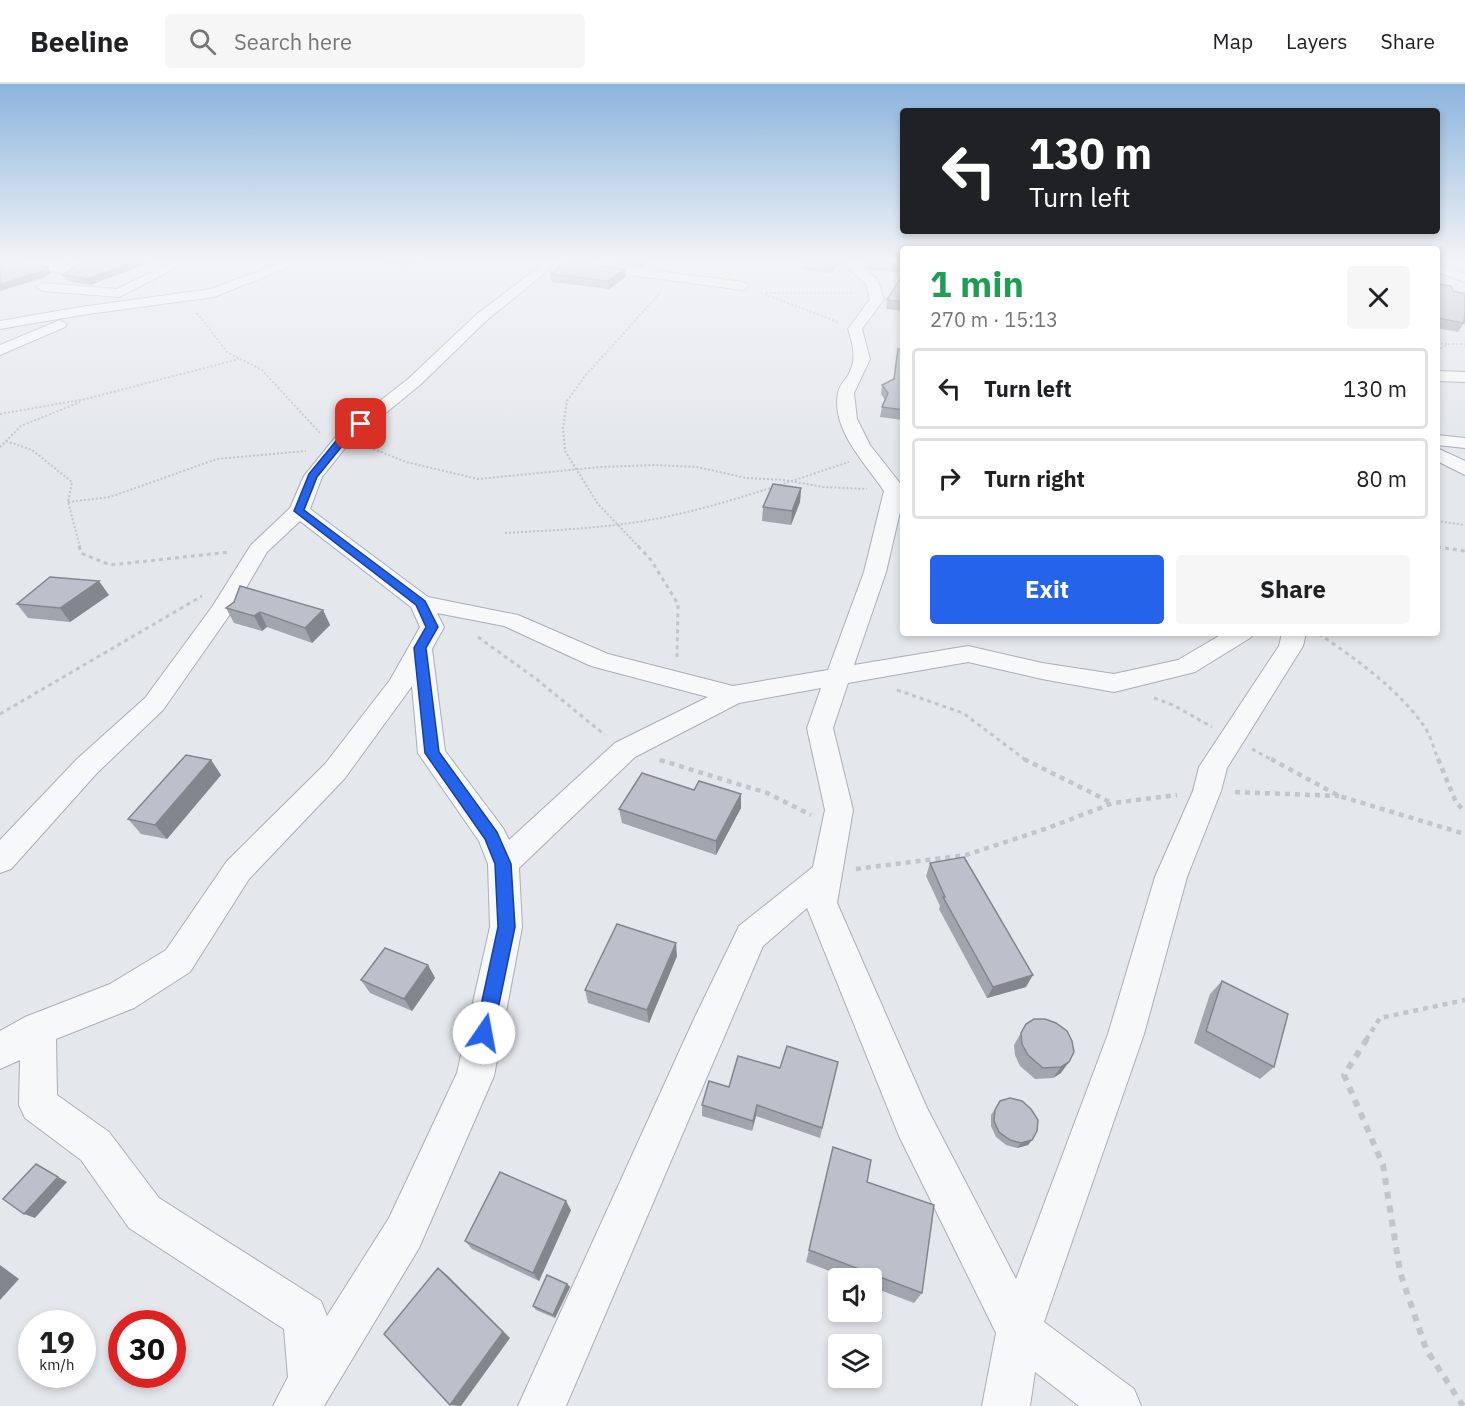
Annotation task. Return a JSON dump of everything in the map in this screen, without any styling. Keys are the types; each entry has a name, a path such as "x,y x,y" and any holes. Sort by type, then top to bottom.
{"street":[{"path":"0,351 65,322"},
{"path":"0,860 87,766 154,704 222,610 258,549 299,511 313,476 339,444 414,382 477,322"},
{"path":"860,322 855,329 862,345 861,368 846,393 847,411 854,431 899,492 874,572 848,674 820,728 839,810 821,903 913,1122 1019,1331 1117,1406"},
{"path":"1440,376 1465,377"},
{"path":"1440,440 1465,443"},
{"path":"1440,455 1465,469"},
{"path":"299,511 421,603 510,620 600,660 733,695"},
{"path":"0,1051 38,1029 122,996 178,961 238,870 335,771 400,685 432,627 421,603"},
{"path":"1194,636 1204,655"},
{"path":"503,864 625,750 733,695 968,654 1042,671 1114,683 1185,666 1237,636"},
{"path":"1006,1406 1019,1331 1126,1034 1171,877 1207,791 1213,767 1291,646 1293,636"},
{"path":"305,1395 404,1233 475,1076 506,927 503,864 492,836 432,753 420,648"},
{"path":"542,1406 751,936 827,873"},
{"path":"38,1029 38,1105 95,1146 144,1213 305,1317 305,1395"}],"path":[{"path":"206,322 227,352 262,370 339,444"},
{"path":"632,322 585,376 567,401 563,428 565,451 598,504 651,560 678,603 677,680"},
{"path":"836,322 855,329"},
{"path":"1440,343 1465,344"},
{"path":"1440,349 1449,344"},
{"path":"0,414 86,399 240,359"},
{"path":"0,447 21,426 86,399"},
{"path":"6,441 32,450 72,482 68,502 81,553 110,565 258,549"},
{"path":"68,502 110,497 217,459 339,444 478,479 578,469 655,465 697,467 746,478 790,481 823,488 899,492"},
{"path":"505,533 586,528 664,517 846,464 867,450"},
{"path":"1440,521 1465,525"},
{"path":"1440,547 1465,551"},
{"path":"0,714 111,647 244,572"},
{"path":"1322,636 1355,658 1390,689 1425,727 1456,802 1465,812"},
{"path":"848,674 963,713 1020,757 1113,803"},
{"path":"1114,683 1173,705 1339,796 1465,834"},
{"path":"827,873 966,855 1048,828 1113,803 1207,791 1339,796"},
{"path":"1463,1406 1426,1349 1400,1272 1383,1165 1344,1075 1380,1018 1465,1000"}],"building":[{"path":"898,349 900,349 900,410 882,407 888,393 882,385 894,379"},
{"path":"773,484 801,488 792,511 763,507"},
{"path":"50,577 99,581 60,608 17,604"},
{"path":"240,586 323,610 305,628 260,612 254,616 226,608 234,602"},
{"path":"186,755 211,760 155,825 128,819"},
{"path":"642,773 694,790 699,781 741,794 716,841 619,809"},
{"path":"964,857 1033,975 993,987 943,897 945,897 930,863"},
{"path":"617,924 676,943 647,1010 585,990"},
{"path":"385,948 428,965 404,999 361,980"},
{"path":"1222,981 1288,1014 1274,1067 1206,1031"},
{"path":"1034,1019 1045,1019 1056,1023 1067,1031 1074,1052 1069,1062 1061,1067 1043,1068 1028,1055 1022,1044 1021,1033 1026,1024"},
{"path":"787,1046 838,1062 822,1128 757,1105 753,1121 702,1105 709,1081 729,1087 738,1056 780,1068"},
{"path":"1010,1098 1022,1101 1038,1120 1037,1131 1032,1140 1021,1143 1010,1140 999,1132 994,1121 995,1110 1000,1101"},
{"path":"833,1147 871,1160 867,1182 934,1205 922,1293 882,1278 882,1268 856,1268 809,1250"},
{"path":"36,1164 58,1177 24,1214 3,1199"},
{"path":"500,1172 566,1201 533,1273 465,1241"},
{"path":"438,1268 503,1332 450,1405 384,1334"},
{"path":"547,1275 567,1284 553,1315 533,1306"}],"route":[{"path":"361,424 344,438 313,476 299,511 421,603 432,627 420,648 432,753 492,836 503,864 506,927 484,1033"}]}
